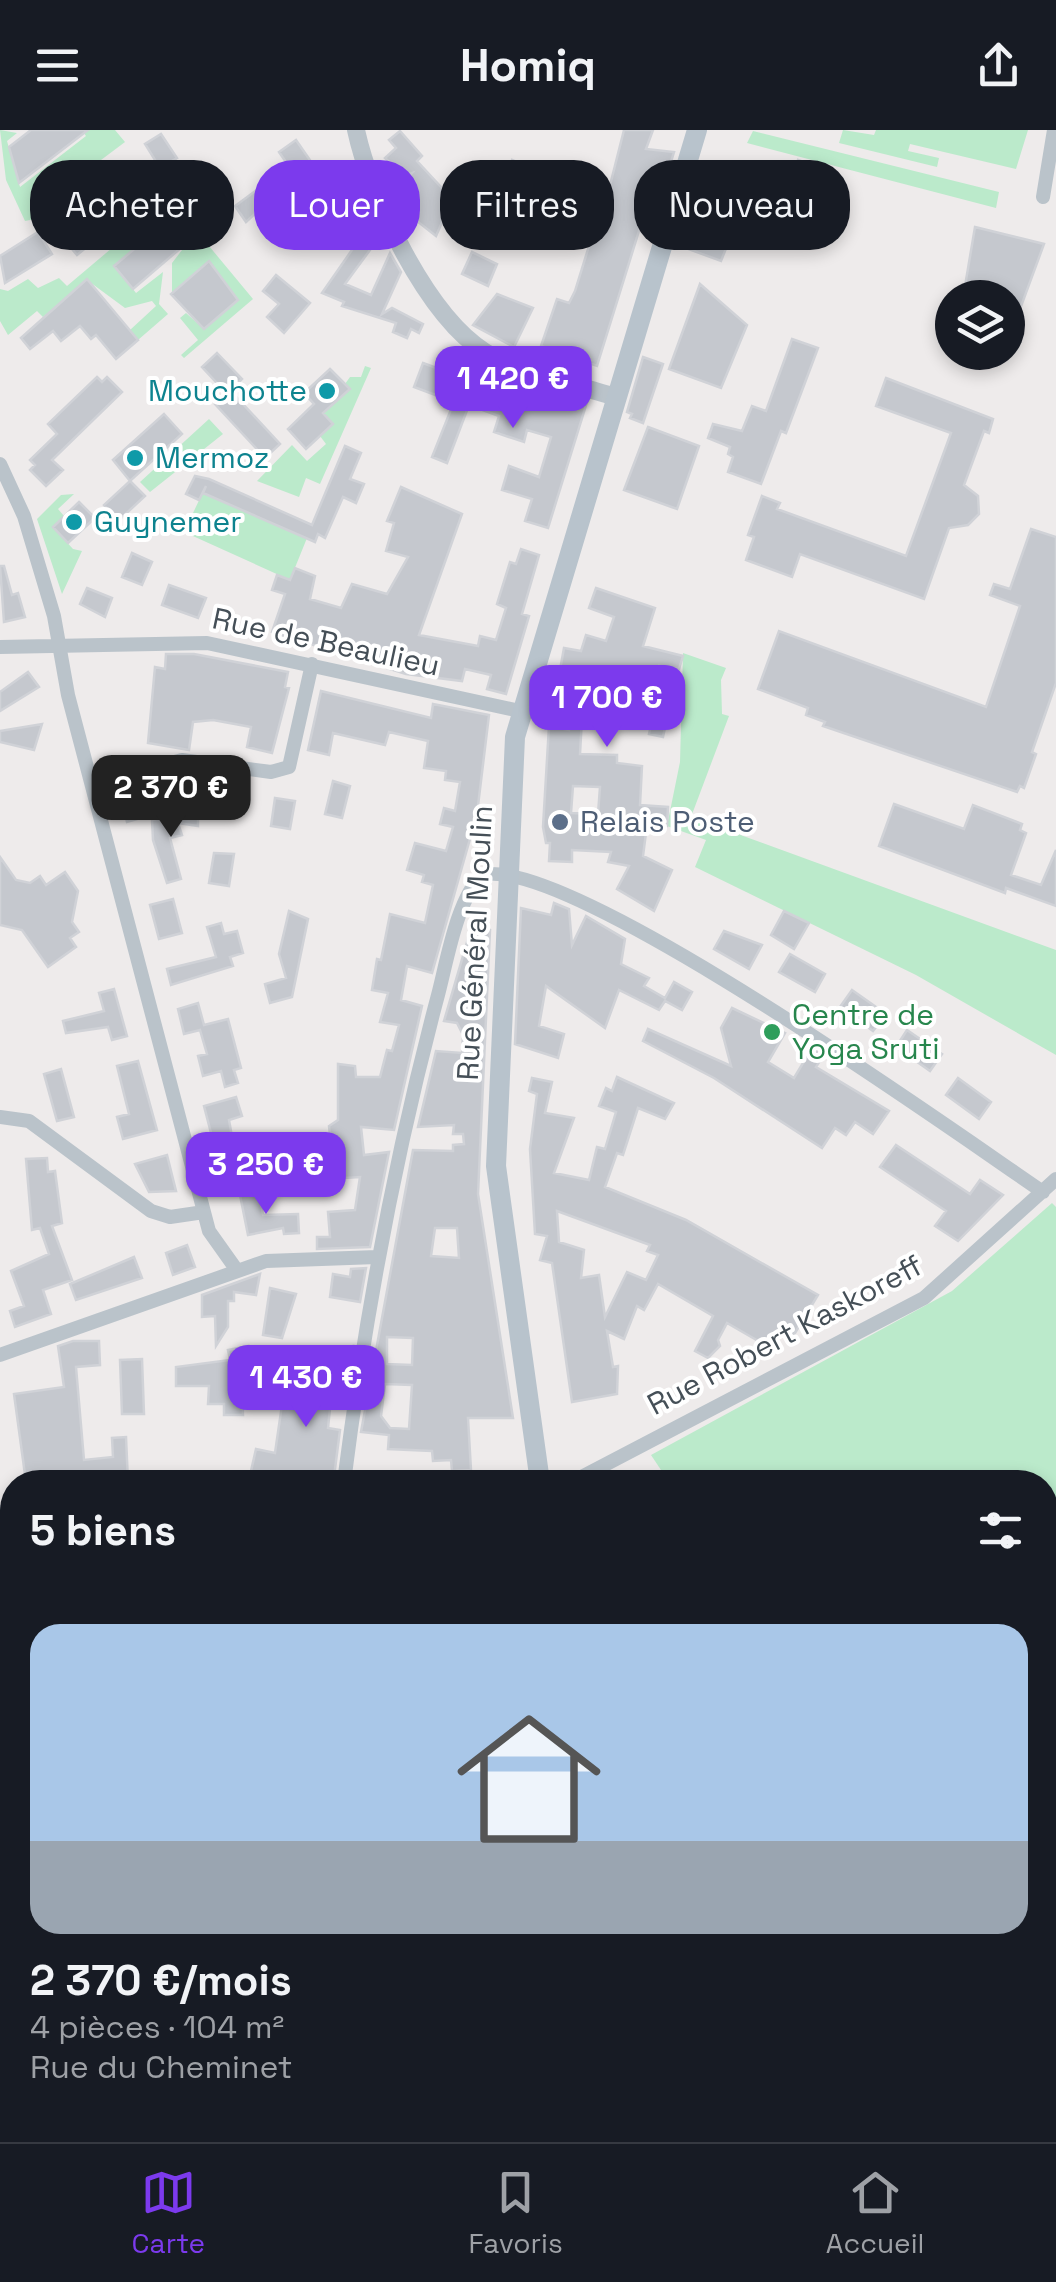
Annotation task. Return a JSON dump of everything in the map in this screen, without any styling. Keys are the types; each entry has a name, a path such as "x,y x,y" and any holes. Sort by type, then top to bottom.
{"main road":[{"name":"Rue Général Moulin","path":"538,1470 496,1166 514,743 520,711 697,130"}],"street":[{"path":"356,130 368,174 390,222 460,331 485,352 509,364 615,397"},
{"path":"1042,197 1054,130"},
{"path":"0,464 24,516 204,1212 214,1243 236,1270"},
{"name":"Rue de Beaulieu","path":"0,647 207,643 520,711"},
{"path":"92,784 182,760 271,772 289,768 312,664"},
{"path":"346,1470 377,1257 418,1072 460,913 479,876 507,874 543,884 606,914 788,1018 1043,1192"},
{"path":"0,1117 29,1121 162,1216 204,1212"},
{"name":"Rue Robert Kaskoreff","path":"595,1470 924,1298 1056,1180"},
{"path":"0,1355 236,1270 284,1259 377,1257"}],"green space":[{"path":"0,130 17,133 7,141 20,187 30,179 30,220 25,221 6,180"},
{"path":"82,130 115,130 125,142 101,160 55,160 86,136"},
{"path":"843,130 874,135 876,130 1028,130 1016,169 910,144 908,151 939,158 937,167 839,143"},
{"path":"753,131 999,192 996,208 850,170 850,160 812,160 747,143"},
{"path":"110,250 134,250 115,266 136,293 163,272 159,304 168,314 138,340 130,330 156,306 152,301 125,308 87,280 43,317 37,311 8,335 0,321 0,289 8,291 28,279 38,288 59,278 67,286"},
{"path":"182,250 212,250 253,299 184,358 181,355 198,340 180,318 186,313 204,329 238,299 209,261 172,294 172,263"},
{"path":"365,366 371,368 320,484 306,478 299,497 257,481 292,445 307,461 326,444 320,436 332,424 323,413 349,390 345,384 350,377 361,377"},
{"path":"209,419 223,434 150,492 140,482"},
{"path":"203,492 307,538 290,580 184,532"},
{"path":"74,494 58,509 64,516 53,527 73,549 82,551 62,594 37,519 61,495"},
{"path":"683,653 726,668 721,680 722,714 729,716 691,817 1056,950 1056,1055 916,975 695,867 706,840 667,826 680,762"},
{"path":"1052,1203 1056,1207 1056,1470 661,1470 651,1455 952,1291"}],"building":[{"path":"31,130 88,130 49,160 30,160 30,175 19,183 9,147"},
{"path":"624,130 653,130 646,149 674,152 671,160 634,160 634,247 597,366 541,346 557,299 569,303 575,291 588,250 614,250 614,169"},
{"path":"400,131 422,156 418,160 387,160 396,148 389,140"},
{"path":"161,134 177,158 155,160 145,144"},
{"path":"296,140 310,160 285,160 279,152"},
{"path":"420,164 440,186 440,227 436,236 420,223"},
{"path":"254,192 254,215 246,222 235,206"},
{"path":"975,227 1044,244 1025,296 1025,280 966,280"},
{"path":"30,237 30,250 49,250 52,254 5,283 0,256"},
{"path":"133,250 178,250 133,289 114,266"},
{"path":"352,250 370,250 345,284 371,295 390,253 401,272 382,314 392,308 423,324 419,333 411,329 407,338 393,332 396,323 342,306 344,302 322,293"},
{"path":"691,250 725,250 721,261"},
{"path":"472,252 497,264 488,286 462,274"},
{"path":"209,261 238,300 204,329 171,294"},
{"path":"276,275 310,303 284,333 267,317 279,304 263,291"},
{"path":"87,279 138,340 116,359 96,335 91,339 80,326 61,341 53,331 30,349 21,338"},
{"path":"700,284 747,325 721,388 669,369"},
{"path":"497,294 533,308 514,347 473,325"},
{"path":"792,339 818,348 786,433 781,431 761,484 728,472 733,457 728,454 730,447 708,438 713,424 742,431 752,406 766,411"},
{"path":"217,353 242,379 227,394 202,367"},
{"path":"643,357 663,364 643,423 630,418 632,414 627,412"},
{"path":"423,363 504,393 505,388 531,396 534,387 587,402 548,528 525,521 532,499 502,490 509,466 539,477 551,437 527,430 524,442 494,432 499,416 469,405 447,463 432,457 454,402 414,387"},
{"path":"330,369 350,389 323,413 333,424 306,449 288,429 314,404 304,393"},
{"path":"97,377 102,382 107,377 122,392 52,460 63,470 46,486 30,470 35,465 30,460 57,434 48,424"},
{"path":"886,378 993,419 989,433 984,431 964,485 978,496 979,514 968,525 949,528 924,599 800,554 792,577 746,560 754,537 748,535 762,496 780,503 777,509 906,556 951,433 876,406"},
{"path":"230,390 280,444 265,458 215,404"},
{"path":"164,414 182,434 130,481 113,460"},
{"path":"648,427 699,446 677,509 624,490"},
{"path":"345,446 361,453 350,479 364,484 356,503 343,497 325,538 318,534 315,542 203,493 206,486 199,500 186,494 195,476 209,479 312,525"},
{"path":"130,481 145,496 118,521 104,505"},
{"path":"401,487 462,514 419,635 478,646 480,636 496,640 506,608 497,604 510,562 516,564 521,549 539,555 522,614 529,616 506,694 487,689 491,675 465,669 462,681 406,674 272,632 285,594 272,590 277,575 290,580 295,568 315,576 310,599 341,608 352,584 387,594 408,557 386,551 394,523 387,521"},
{"name":"Guynemer","path":"79,502 95,518 68,543 53,527"},
{"path":"1031,529 1056,537 1056,683 1024,788 1020,786 1017,792 823,726 825,722 806,715 808,708 758,689 779,631 986,707 1020,606 990,595 994,584 1010,589"},
{"path":"132,553 152,562 142,585 122,577"},
{"path":"0,566 4,566 12,595 18,593 25,617 4,622"},
{"path":"169,585 206,598 198,618 162,605"},
{"path":"87,588 112,598 105,617 80,604"},
{"path":"596,588 655,608 643,646 683,656 679,669 659,666 649,703 660,705 657,722 666,723 663,737 649,734 655,721 619,717 618,724 582,718 580,754 617,755 617,763 642,766 640,805 668,807 667,826 647,825 643,856 672,870 654,911 617,889 629,866 608,862 611,852 572,850 572,862 549,861 550,843 546,843 543,827 549,726 569,730 573,713 553,708 564,648 581,651 586,635 606,641 614,617 589,608","holes":["573,786 600,787 598,814 571,813"]},
{"path":"166,654 194,654 288,672 285,687 289,688 272,753 247,747 251,727 213,720 193,722 189,750 148,743 155,667 165,669"},
{"path":"28,672 39,687 0,711 0,692"},
{"path":"321,691 431,718 433,704 489,715 477,814 432,973 407,966 401,1000 422,1006 394,1130 361,1127 364,1155 389,1152 370,1247 317,1249 317,1237 330,1237 328,1212 355,1210 360,1177 328,1179 324,1154 332,1153 329,1126 338,1120 338,1064 355,1066 356,1077 380,1077 387,1050 392,1051 399,1025 380,1022 388,993 372,990 377,959 381,960 390,914 425,923 433,885 422,882 424,875 407,870 415,843 446,851 453,827 440,824 444,808 455,811 460,782 445,780 446,771 424,768 428,741 389,732 385,745 333,733 329,755 308,750"},
{"path":"42,724 34,750 0,742 0,731"},
{"path":"333,781 350,786 342,818 325,814"},
{"path":"141,790 148,816 127,822 121,795"},
{"path":"275,798 295,801 290,829 271,826"},
{"path":"894,804 964,829 973,805 1022,824 1020,830 1026,833 1011,875 1041,885 1056,850 1056,906 1006,888 1005,893 879,846"},
{"path":"198,808 198,826 178,823 182,835 170,838 181,879 167,883 153,840 152,820"},
{"path":"214,853 234,854 229,886 209,883"},
{"path":"0,857 16,880 30,883 40,876 46,885 65,872 78,891 72,922 79,932 70,938 76,947 48,967 22,930 0,925"},
{"path":"173,899 182,933 159,939 150,905"},
{"path":"554,903 569,909 572,945 586,916 625,939 621,964 649,978 644,986 665,998 674,982 692,992 682,1010 665,1001 659,1010 619,990 605,1028 546,986 539,1026 564,1034 558,1058 515,1044 521,908 551,915"},
{"path":"289,911 308,919 292,997 270,1003 265,984 286,978 279,954"},
{"path":"784,911 809,923 794,949 771,935"},
{"path":"221,923 224,934 237,931 243,953 230,957 233,966 171,985 167,969 216,957 207,927"},
{"path":"472,925 490,930 478,1194 513,1418 468,1418 471,1470 452,1470 451,1460 433,1461 432,1451 388,1449 389,1435 361,1432 413,1150 453,1151 453,1145 464,1144 463,1134 453,1134 454,1125 418,1127 436,1051 462,1053 463,1035 457,1023 444,1021","holes":["435,1228 457,1228 459,1258 431,1256","387,1337 413,1338 412,1365 387,1364","385,1384 412,1385 409,1429 390,1428 381,1416"]},
{"path":"724,931 762,945 749,969 714,949"},
{"path":"790,954 825,974 815,992 779,972"},
{"path":"114,989 127,1036 112,1040 108,1027 66,1033 63,1021 104,1011 99,993"},
{"path":"852,990 886,1014 873,1031 840,1007"},
{"path":"198,1003 204,1025 228,1019 241,1068 234,1070 238,1083 225,1087 221,1071 203,1076 198,1056 207,1054 200,1030 184,1034 178,1009"},
{"path":"732,1008 785,1033 768,1062 794,1078 812,1048 823,1056 816,1067 889,1111 873,1134 855,1122 846,1135 835,1128 822,1148 714,1078 643,1041 648,1029 731,1066 721,1028"},
{"path":"907,1030 942,1054 930,1071 896,1047"},
{"path":"138,1061 157,1130 123,1139 117,1117 129,1114 117,1066"},
{"path":"61,1069 74,1117 57,1121 44,1074"},
{"path":"617,1077 674,1103 665,1119 638,1108 623,1155 617,1153 605,1187 686,1220 818,1295 792,1338 782,1332 772,1349 727,1323 718,1340 720,1346 708,1358 695,1351 713,1316 658,1284 644,1310 637,1306 624,1339 607,1331 613,1367 618,1366 617,1394 572,1402 552,1263 540,1260 547,1236 535,1234 530,1149 537,1094 529,1091 532,1078 552,1082 545,1113 574,1118 554,1173 589,1180 597,1147 605,1149 616,1112 599,1106 606,1088 612,1091","holes":["557,1211 650,1245 647,1251 658,1255 646,1280 627,1272 605,1317 599,1275 581,1278 584,1250 559,1242"]},
{"path":"958,1078 991,1102 979,1119 946,1095"},
{"path":"236,1097 242,1116 229,1120 239,1175 223,1179 204,1106"},
{"path":"896,1145 970,1194 980,1180 1003,1195 958,1241 935,1226 946,1211 880,1167"},
{"path":"167,1155 176,1191 149,1192 135,1164"},
{"path":"47,1158 48,1172 55,1171 62,1223 52,1226 72,1280 43,1290 51,1314 15,1327 10,1311 24,1306 11,1271 49,1254 40,1228 32,1230 26,1159"},
{"path":"259,1192 263,1215 298,1214 299,1233 284,1234 283,1228 248,1235 240,1195"},
{"path":"187,1245 195,1267 173,1275 166,1253"},
{"path":"134,1257 142,1278 76,1300 70,1284"},
{"path":"366,1268 360,1302 330,1297 333,1274 350,1277 351,1269"},
{"path":"260,1274 256,1295 234,1292 234,1301 228,1301 228,1327 216,1346 215,1316 202,1317 202,1295"},
{"path":"270,1288 296,1294 282,1338 263,1335"},
{"path":"73,1341 99,1341 100,1365 76,1367 84,1460 113,1457 112,1438 126,1437 127,1470 24,1470 14,1394 64,1387 58,1346"},
{"path":"248,1346 246,1363 261,1361 261,1375 242,1375 243,1415 224,1415 224,1404 208,1404 209,1386 176,1386 176,1367 230,1360 228,1350"},
{"path":"353,1346 350,1363 335,1360 328,1428 340,1430 335,1470 251,1470 256,1449 275,1453 283,1398 307,1401 315,1355 310,1353"},
{"path":"142,1359 144,1414 122,1414 120,1360"}],"place":[{"name":"Mouchotte","path":"327,391"},
{"name":"Mermoz","path":"135,458"},
{"name":"Guynemer","path":"74,522"},
{"name":"Relais Poste","path":"560,822"},
{"name":"Centre de Yoga Sruti","path":"772,1032"}]}
